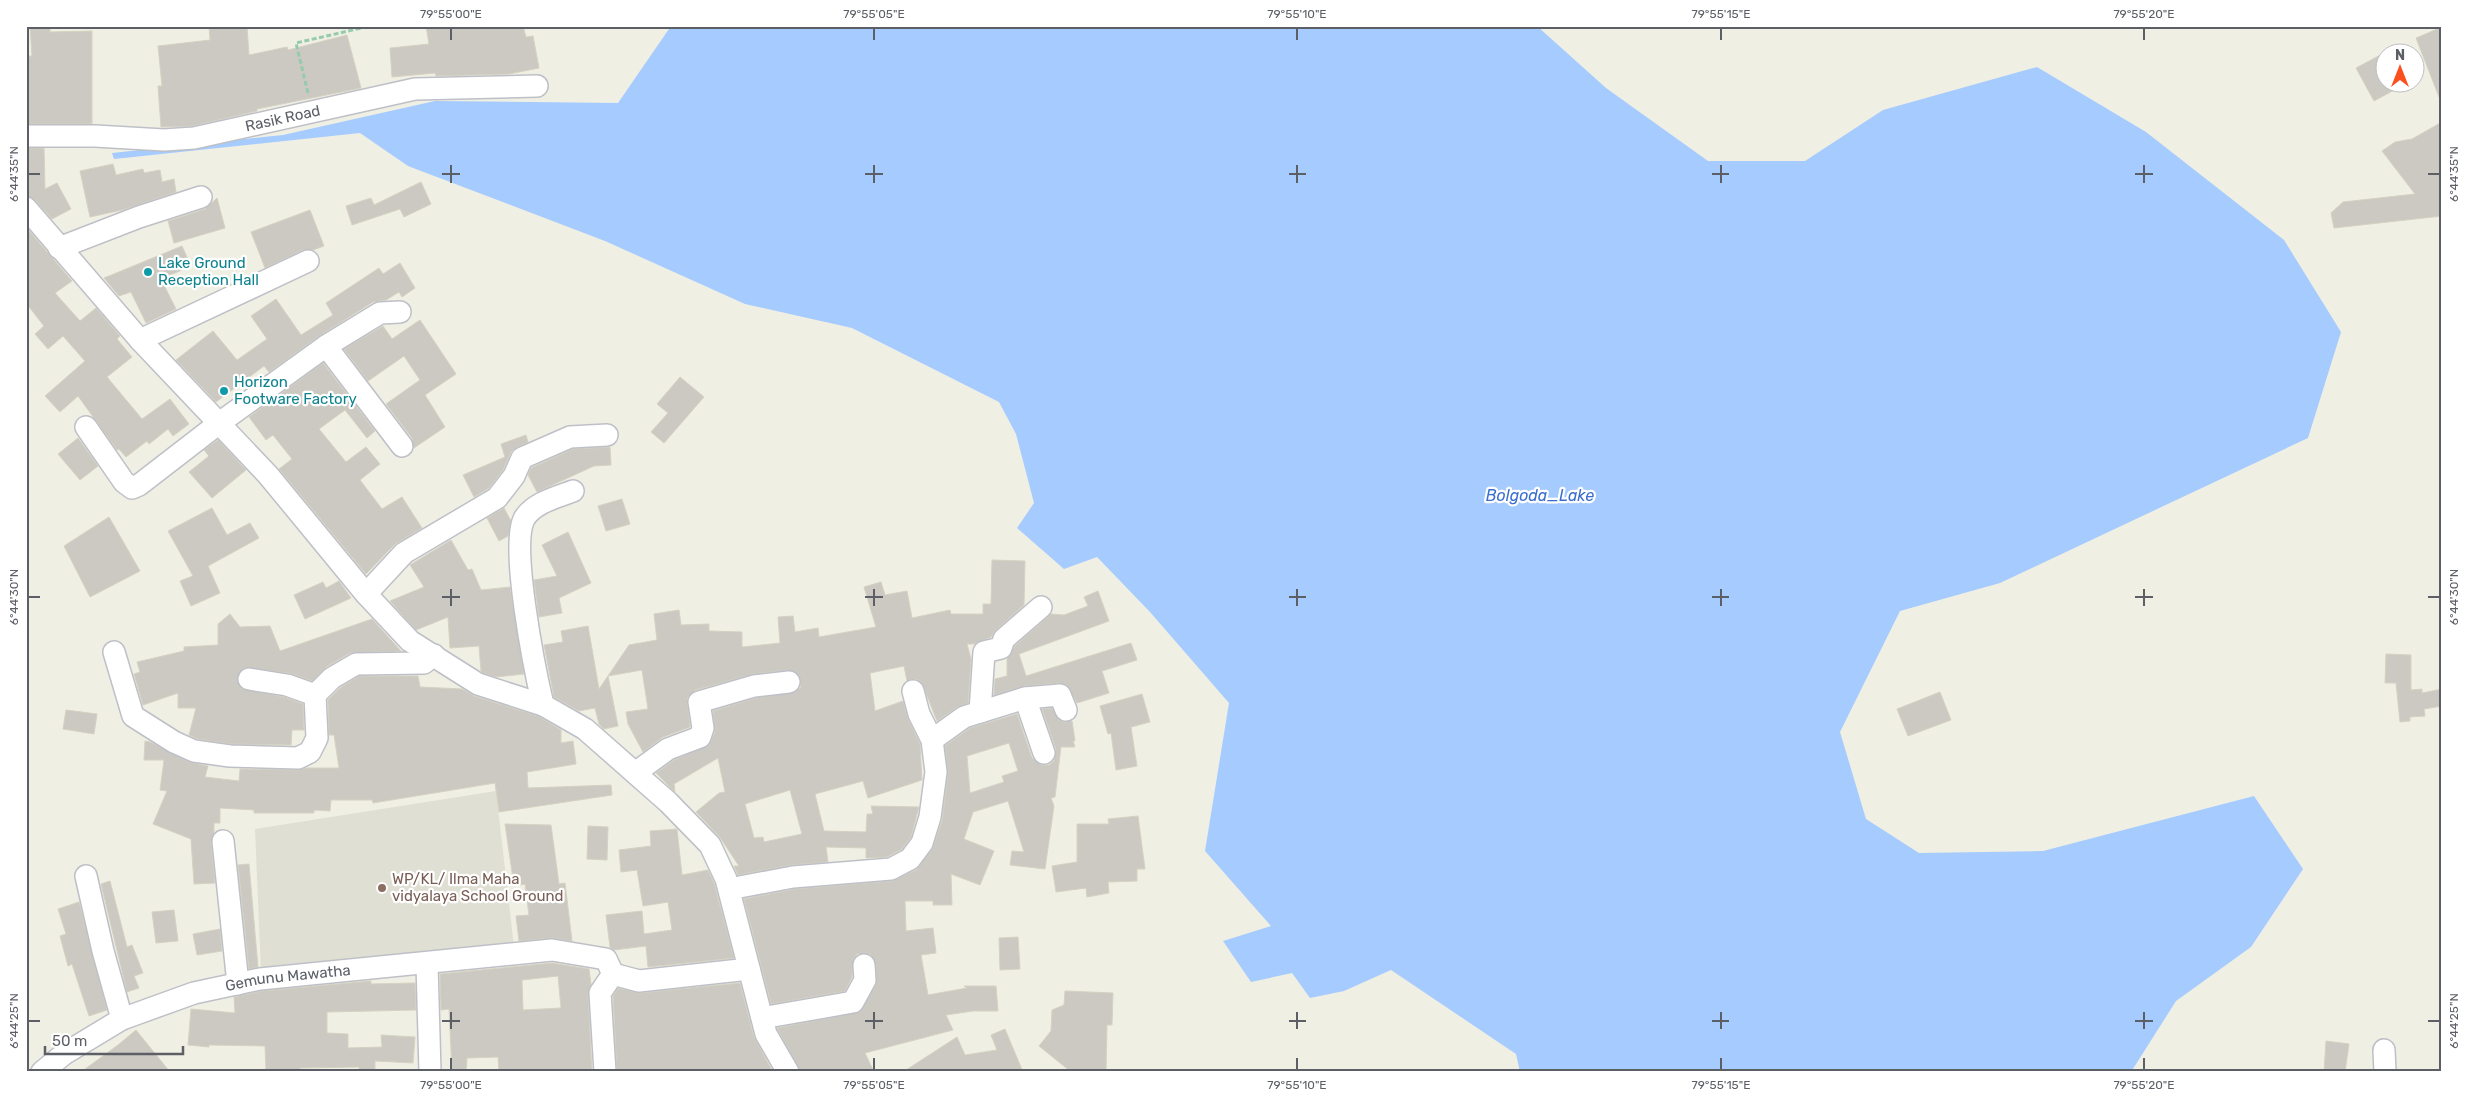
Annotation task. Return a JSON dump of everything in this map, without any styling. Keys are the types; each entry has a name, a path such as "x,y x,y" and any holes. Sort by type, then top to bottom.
{"street":[{"name":"Rasik Road","path":"26,136 95,136 164,140 194,138 415,88 538,86"},
{"path":"59,248 139,217 201,197"},
{"path":"26,208 140,340 268,475 366,594 410,640 478,684 543,705 585,729 668,802 710,845 729,889 766,1034 788,1072"},
{"path":"140,340 308,261"},
{"path":"86,427 124,482 132,488 140,485 218,424 326,346 380,313 400,312"},
{"path":"326,346 402,446"},
{"path":"366,594 404,553 497,498 514,476 522,458 570,437 607,435"},
{"path":"543,705 526,619 519,533 525,518 542,503 573,491"},
{"path":"980,712 984,652 1001,648 1004,639 1042,607"},
{"path":"114,652 133,716 174,742 194,751 230,756 298,758 310,752 318,738 315,695 332,678 356,664 424,663 434,656"},
{"path":"249,679 287,685 315,695"},
{"path":"635,773 668,749 700,737 703,728 699,702 754,686 789,682"},
{"path":"729,889 793,877 891,870 910,859 922,843 930,817 936,772 932,740 919,714 913,691"},
{"path":"932,740 964,717 1025,698 1060,694 1066,710"},
{"path":"1025,698 1044,753"},
{"path":"223,840 238,984"},
{"path":"86,876 103,952 122,1019"},
{"name":"Gemunu Mawatha","path":"42,1072 64,1054 122,1019 194,993 260,979 428,964 552,950 606,959 613,974"},
{"path":"428,964 430,1072"},
{"path":"762,1018 853,1002 865,980 864,965"},
{"path":"605,1072 600,993 613,974 639,981 749,969"},
{"path":"2384,1050 2384,1072"}],"path":[{"path":"313,111 296,43 370,26"}],"shaded area":[{"name":"WP/KL/ Ilma Maha vidyalaya School Ground","path":"496,791 514,947 261,972 255,829"}],"water":[{"name":"Bolgoda_Lake","path":"671,26 1537,26 1606,88 1708,161 1805,161 1883,110 2037,67 2146,132 2284,240 2341,332 2308,438 2000,583 1900,611 1840,732 1866,819 1919,853 2043,851 2254,796 2303,869 2251,947 2176,1001 2131,1072 1520,1072 1516,1054 1391,970 1344,991 1310,998 1292,973 1251,982 1223,941 1271,926 1205,851 1229,703 1150,612 1097,557 1064,569 1017,528 1034,503 1016,434 999,402 852,328 745,304 605,241 408,166 360,133 114,159 112,153 283,135 435,101 618,103"}],"building":[{"path":"30,26 50,26 50,32 92,31 92,124 26,124 27,56 32,56"},
{"path":"209,26 247,26 249,55 287,47 288,50 347,35 361,88 257,109 257,111 192,126 161,127 158,86 162,86 158,46 210,40"},
{"path":"426,26 523,26 526,37 533,36 539,68 509,74 436,76 435,73 392,77 390,48 429,44"},
{"path":"2442,27 2442,102 2426,64 2426,42 2418,42 2416,38"},
{"path":"2376,57 2376,92 2391,92 2374,101 2356,68"},
{"path":"2442,122 2442,216 2334,228 2331,213 2343,202 2415,194 2382,151 2395,142 2412,139"},
{"path":"26,148 44,148 45,189 57,183 71,209 52,219 35,200 26,196"},
{"path":"113,164 116,175 143,169 144,173 160,170 162,182 174,179 176,192 122,210 90,217 80,171"},
{"path":"421,182 431,204 404,217 400,209 352,225 346,206 371,198 374,205"},
{"path":"217,198 225,228 174,243 168,221 205,209"},
{"path":"310,210 324,246 313,250 303,250 265,268 251,232"},
{"path":"26,227 72,281 55,293 80,321 96,308 120,336 117,339 132,357 107,377 142,419 170,399 189,424 173,436 168,429 149,444 147,441 126,457 119,449 117,450 78,396 60,412 45,396 85,361 63,336 48,349 35,334 44,326 26,303"},
{"name":"Lake Ground Reception Hall","path":"182,246 191,266 161,279 176,309 146,323 131,292 119,296 104,278"},
{"path":"400,263 415,288 402,297 399,292 386,300 373,302 319,336 269,372 264,366 216,402 176,360 213,331 237,360 267,339 251,316 276,299 301,335 333,315 326,303 379,268 383,274"},
{"path":"420,320 456,374 425,395 445,427 414,448 412,438 386,404 420,380 404,356 368,381 344,349 383,326 392,339"},
{"path":"323,363 375,431 367,438 345,410 319,429 346,462 366,447 380,464 360,480 382,509 402,497 422,528 395,544 366,574 279,469 292,459 273,435 266,440 249,417"},
{"path":"680,377 704,397 664,443 651,432 668,413 657,404"},
{"path":"526,435 528,442 511,452 503,470 489,488 474,497 463,475 505,457 501,444"},
{"path":"78,438 98,466 80,480 58,454"},
{"path":"218,440 246,470 212,498 189,472 209,456 204,450"},
{"path":"610,447 611,465 594,466 537,492 528,475 531,468 573,449"},
{"path":"622,499 630,524 606,531 598,506"},
{"path":"212,508 227,535 250,523 259,538 208,566 220,593 191,606 180,581 193,576 168,531"},
{"path":"504,508 511,521 508,536 499,541 487,518"},
{"path":"109,517 140,571 90,597 64,546"},
{"path":"568,532 591,583 559,598 562,613 539,617 534,580 557,576 542,545"},
{"path":"451,540 468,570 472,569 481,590 510,587 524,674 496,677 483,673 481,671 479,646 450,648 448,617 416,630 390,601 424,587 410,565"},
{"path":"992,560 1025,561 1024,605 996,630 991,637 974,644 967,644 971,659 968,703 957,707 937,721 922,683 916,679 907,681 904,666 870,673 875,711 903,701 908,719 920,744 922,780 868,798 863,781 815,794 824,831 866,832 867,814 873,814 871,806 919,807 911,837 902,849 887,857 866,858 866,848 826,847 828,862 791,865 738,875 734,866 739,866 719,836 696,812 719,793 725,792 718,758 674,784 675,792 656,773 674,760 709,745 715,732 713,711 756,698 796,692 801,687 799,675 788,670 753,674 695,690 687,698 690,727 663,737 643,752 628,724 626,712 648,709 642,670 608,676 629,645 657,640 654,614 679,610 681,625 709,624 709,631 742,632 742,647 780,643 778,617 793,616 795,632 818,628 819,637 876,627 864,587 881,582 885,595 907,591 912,618 950,610 951,614 983,614 983,604 991,604","holes":["790,790 802,834 764,842 763,837 754,838 745,804"]},
{"path":"339,581 351,598 305,619 294,595 323,582 326,588"},
{"path":"1098,591 1109,621 1019,654 1026,676 1131,643 1137,660 1102,671 1109,693 1077,703 1067,685 1059,683 1024,686 994,695 995,679 1007,676 1007,659 1015,646 1051,614 1064,615 1088,606 1084,597"},
{"path":"230,614 240,627 270,626 280,651 372,619 401,651 350,653 326,667 312,681 289,673 244,668 237,678 242,689 284,697 303,704 304,730 292,730 291,745 231,744 198,739 189,735 196,708 178,708 178,693 143,705 134,674 140,672 137,662 184,651 184,647 218,645 218,624"},
{"path":"588,626 599,689 608,676 618,726 604,729 599,724 595,708 579,711 554,697 544,645 563,642 561,631"},
{"path":"2386,654 2411,655 2411,690 2422,689 2422,693 2442,689 2442,706 2424,709 2425,716 2410,717 2410,721 2400,722 2396,683 2385,683"},
{"path":"359,676 418,676 420,687 462,689 474,696 538,716 561,730 561,743 573,741 576,764 527,772 528,788 611,785 612,795 499,812 495,783 373,803 372,800 331,800 330,811 314,810 314,813 254,813 254,810 220,808 220,823 214,823 214,833 211,842 215,883 194,884 191,839 153,824 167,791 160,790 164,760 144,760 145,741 189,762 208,766 205,777 239,781 240,769 298,770 306,768 339,768 334,735 329,735 328,700 340,688"},
{"path":"1940,692 1951,720 1908,736 1897,709"},
{"path":"1142,694 1150,722 1131,727 1137,766 1116,770 1111,733 1108,734 1100,706"},
{"path":"1052,708 1059,720 1065,722 1072,721 1075,741 1073,741 1075,747 1061,747 1055,797 1051,798 1054,806 1045,869 1010,865 1012,851 1024,852 1008,801 973,812 964,839 994,851 980,885 951,874 952,905 933,905 933,901 905,901 906,931 933,928 936,953 921,955 928,995 967,988 964,986 996,986 998,1011 973,1011 946,1015 953,1030 865,1053 874,1072 800,1072 777,1028 860,1012 876,985 876,964 870,954 857,954 853,960 852,977 845,991 771,1004 744,899 795,889 892,881 916,870 932,850 942,821 948,773 945,746 970,728 1017,714 1032,758 1041,765 1049,765 1054,761 1056,749 1042,709","holes":["1009,743 1018,771 1002,776 1004,782 970,793 967,756"]},
{"path":"66,710 97,714 94,734 63,729"},
{"path":"1138,816 1145,869 1137,869 1137,881 1108,882 1109,893 1087,897 1086,888 1056,892 1052,866 1077,862 1077,824 1109,824 1108,819"},
{"path":"505,824 551,825 559,884 565,883 572,941 551,938 519,941 516,916 529,915 525,884 514,886"},
{"path":"588,826 608,827 607,860 587,859"},
{"path":"677,829 682,875 708,870 714,883 734,958 648,967 646,946 614,950 610,947 606,915 642,911 644,934 672,930 668,902 643,906 637,870 621,872 619,850 651,846 650,831"},
{"path":"249,864 258,967 249,969 238,865"},
{"path":"110,881 127,947 132,945 143,973 134,976 139,988 127,992 101,884"},
{"path":"79,902 107,1010 89,1016 72,964 68,966 60,936 66,934 58,909"},
{"path":"174,910 178,941 156,943 152,912"},
{"path":"220,929 222,951 197,955 193,934"},
{"path":"1018,937 1020,969 1000,970 999,938"},
{"path":"552,963 589,969 591,984 588,994 592,1072 499,1072 498,1057 467,1058 466,1072 452,1072 449,1009 441,1010 440,974","holes":["558,976 561,1008 523,1010 522,980"]},
{"path":"371,981 371,984 415,983 416,1010 327,1012 327,1033 348,1034 348,1048 382,1047 381,1035 415,1037 413,1063 375,1061 375,1070 359,1070 359,1067 300,1068 300,1072 266,1072 265,1046 209,1045 209,1047 188,1045 191,1009 235,1013 234,997 262,991"},
{"path":"740,983 754,1037 773,1072 617,1072 613,996 618,988 640,993"},
{"path":"1065,991 1113,993 1112,1025 1107,1025 1106,1071 1070,1071 1039,1046 1051,1031 1052,1010 1064,1005"},
{"path":"1005,1029 1023,1072 903,1072 957,1037 965,1055 997,1050 991,1035"},
{"path":"136,1030 170,1072 81,1072 118,1045"},
{"path":"2326,1041 2349,1044 2345,1072 2324,1072"}],"place":[{"name":"Lake Ground Reception Hall","path":"148,272"},
{"name":"Horizon Footware Factory","path":"224,391"},
{"name":"WP/KL/ Ilma Maha vidyalaya School Ground","path":"382,888"}]}
